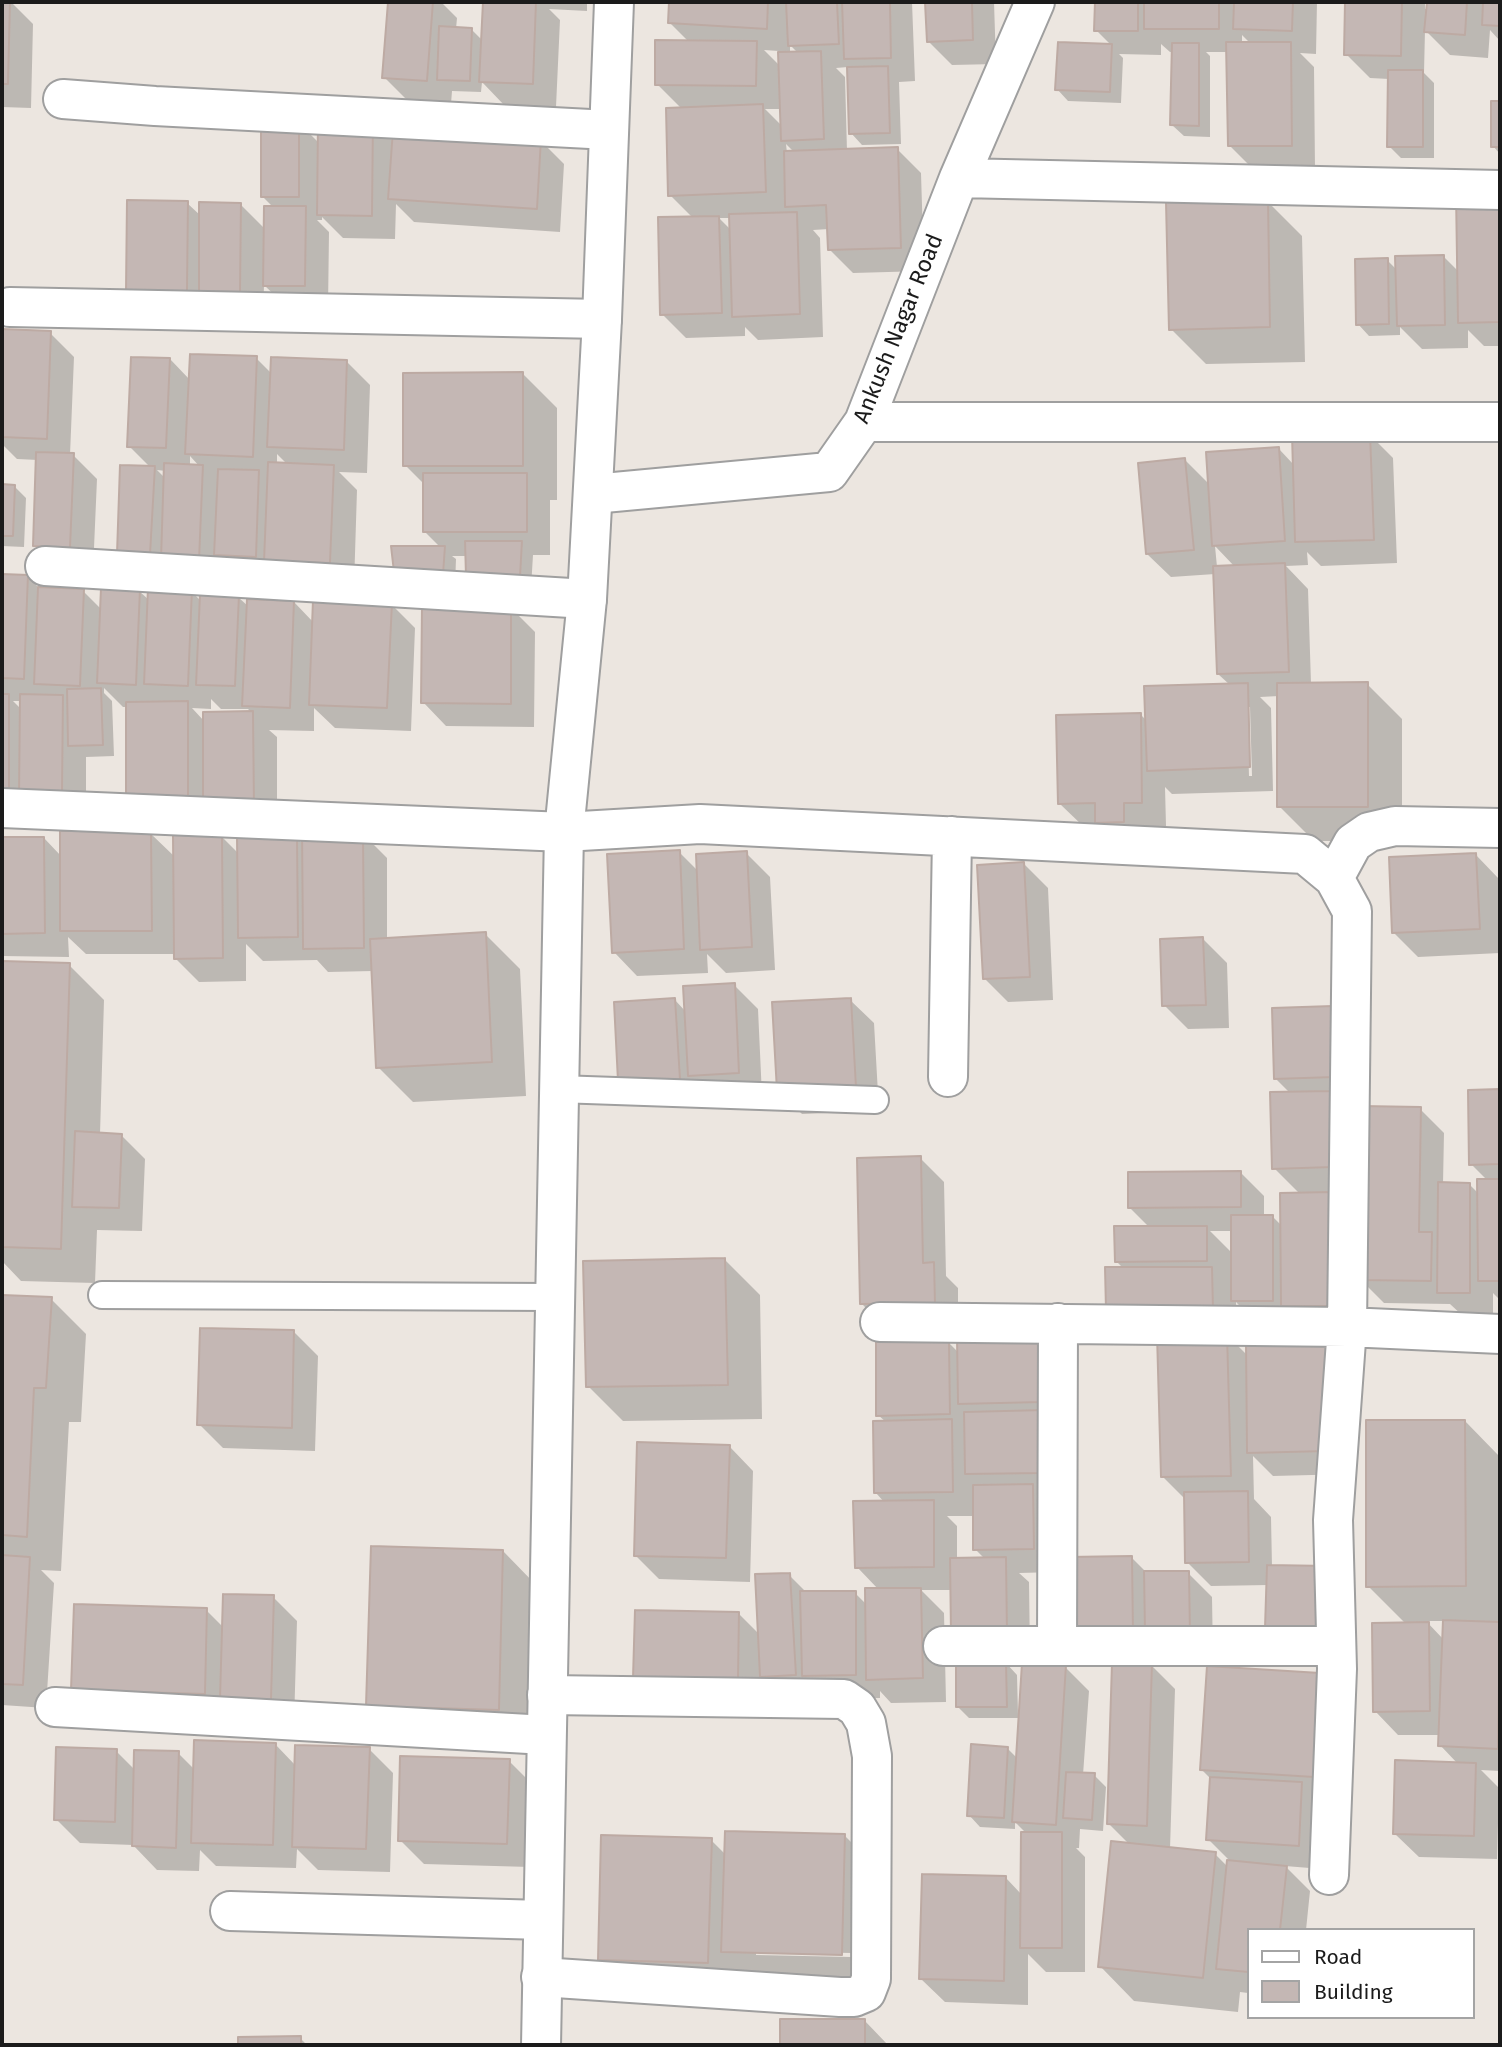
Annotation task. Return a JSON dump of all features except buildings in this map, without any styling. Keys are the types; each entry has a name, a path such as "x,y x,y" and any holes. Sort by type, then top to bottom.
{"street":[{"path":"541,2045 564,832 587,599 602,319 614,2"},
{"name":"Ankush Nagar Road","path":"593,494 829,472 864,422 959,178 1035,2"},
{"path":"63,99 182,108 609,130"},
{"path":"959,178 1500,190"},
{"path":"10,307 602,319"},
{"path":"864,422 1500,422"},
{"path":"45,566 587,599"},
{"path":"2,808 564,832 700,824 1306,854 1334,878 1352,911 1347,1327 1333,1520 1337,1669 1329,1875"},
{"path":"1334,878 1353,843 1369,832 1395,826 1500,828"},
{"path":"948,1077 952,836"},
{"path":"880,1322 1347,1327 1500,1334"},
{"path":"1057,1646 1058,1323"},
{"path":"943,1646 1336,1646"},
{"path":"541,1977 840,1997 854,1997 866,1992 871,1979 872,1756 866,1723 857,1708 844,1699 547,1695"},
{"path":"55,1707 546,1735"},
{"path":"230,1911 542,1920"}],"lane":[{"path":"558,1089 875,1100"},
{"path":"102,1295 554,1297"}]}
